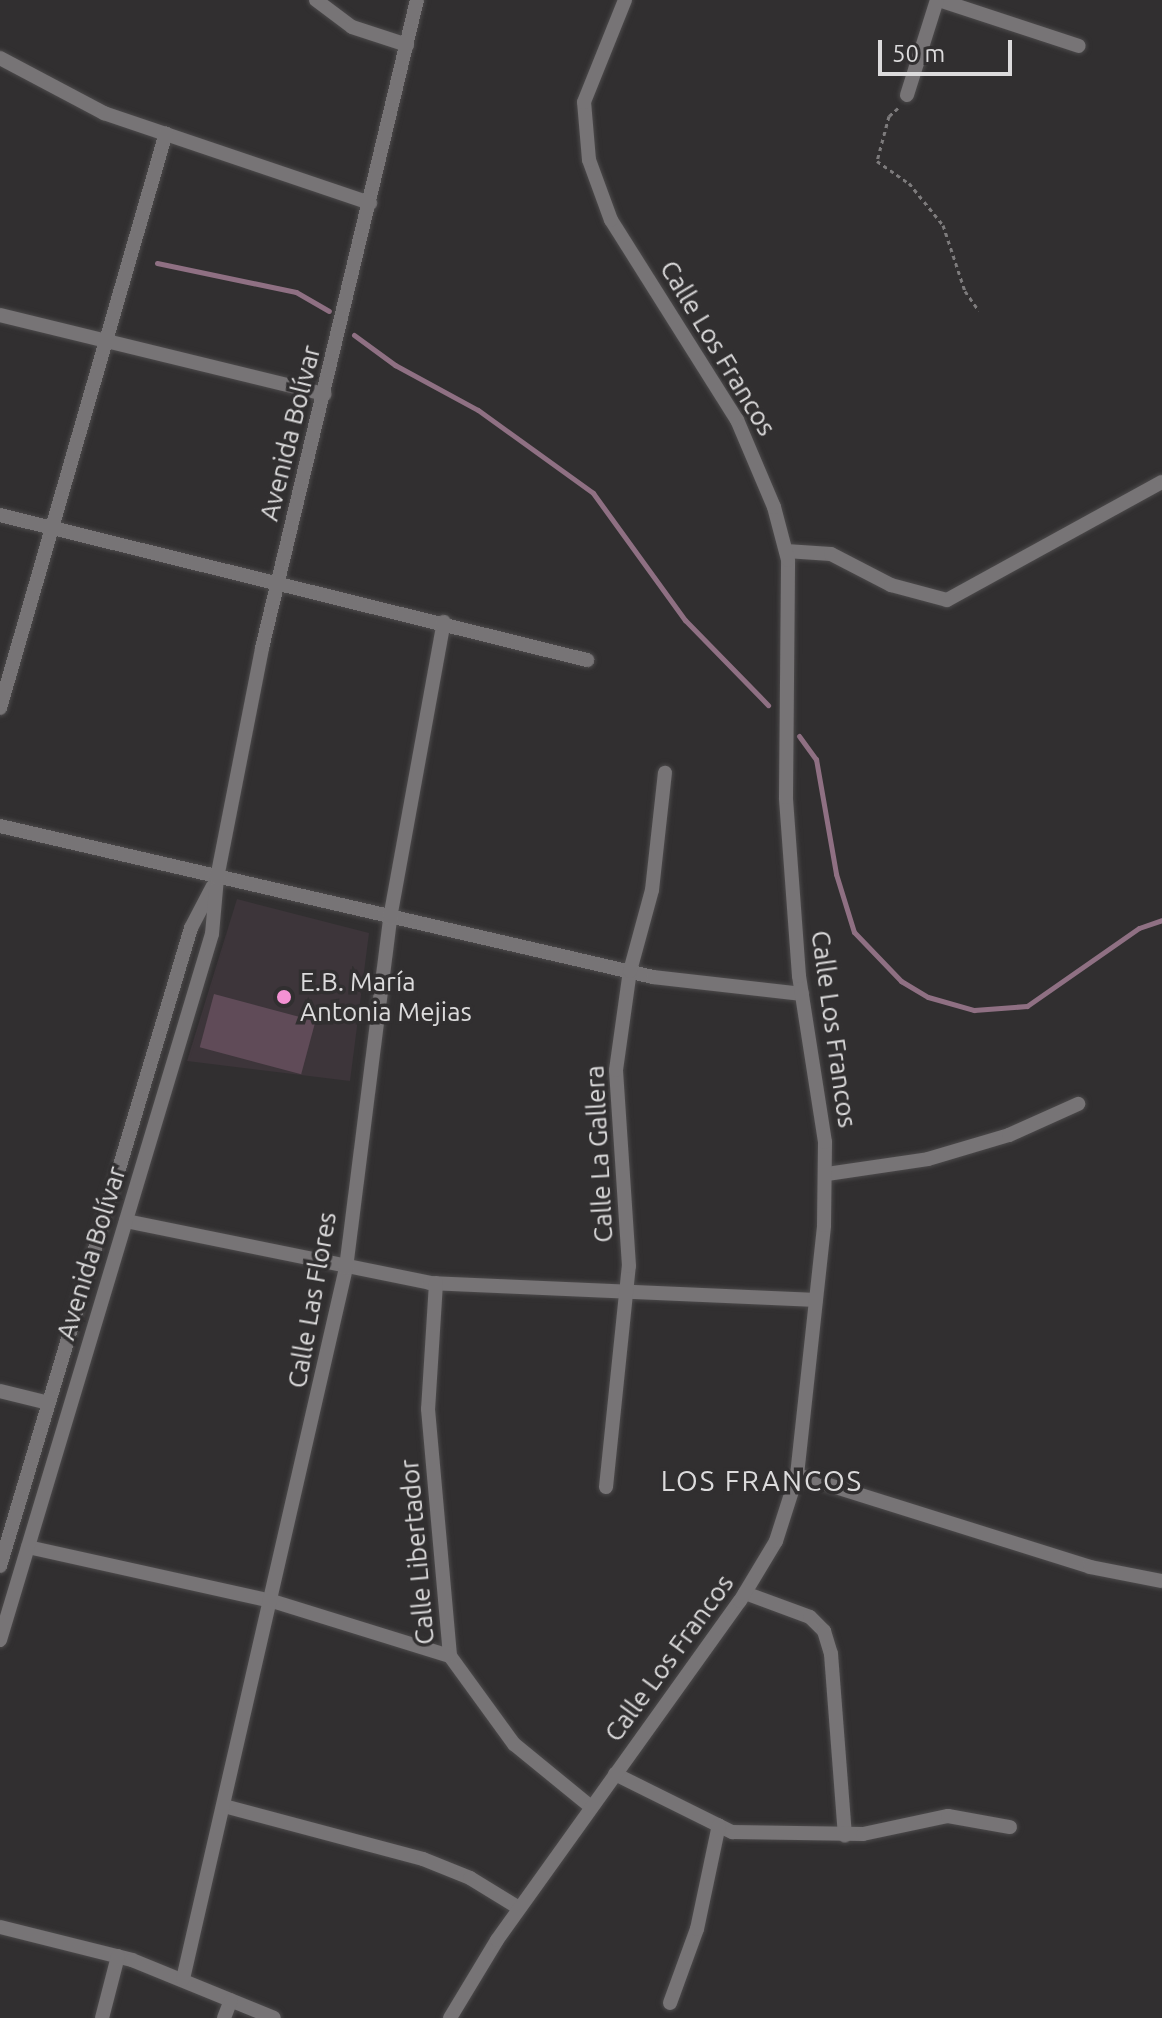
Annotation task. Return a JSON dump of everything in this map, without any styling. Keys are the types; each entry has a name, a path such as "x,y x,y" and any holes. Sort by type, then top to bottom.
{"street":[{"path":"316,0 360,31 407,45"},
{"name":"Avenida Bolívar","path":"0,1640 212,934 217,878 277,586 417,0"},
{"name":"Calle Los Francos","path":"450,2018 519,1908 745,1593 776,1541 797,1475 827,1174 802,994 785,763 786,551 774,507 737,420 611,220 593,171 584,102 625,0"},
{"path":"907,95 938,0 1079,46"},
{"path":"0,58 87,106 370,203"},
{"path":"0,708 166,133"},
{"path":"0,315 325,394"},
{"path":"786,551 831,554 891,585 947,600 1162,482"},
{"path":"0,515 277,586 444,622 587,660"},
{"name":"Calle Las Flores","path":"183,1979 346,1268 390,918 444,622"},
{"name":"Calle La Gallera","path":"606,1487 627,1292 628,1224 616,1070 630,971 652,890 665,773"},
{"path":"0,826 630,971 721,989 802,994"},
{"name":"Avenida Bolívar","path":"0,1566 191,928 217,878"},
{"path":"827,1174 928,1159 1009,1135 1078,1104"},
{"path":"126,1221 346,1268 436,1283 816,1300"},
{"name":"Calle Libertador","path":"436,1283 428,1398 450,1656 514,1744 591,1807"},
{"path":"0,1391 49,1403"},
{"path":"797,1475 1090,1567 1162,1581"},
{"path":"28,1547 272,1601 450,1656"},
{"path":"745,1593 810,1617 824,1631 831,1654 845,1835"},
{"path":"615,1774 732,1832 845,1835 948,1816 1010,1827"},
{"path":"224,1806 423,1859 470,1878 519,1908"},
{"path":"670,2003 697,1929 719,1825"},
{"path":"0,1927 118,1956 183,1979 274,2018"},
{"path":"102,2018 118,1956"},
{"path":"224,2018 231,2000"}],"path":[{"path":"907,95 889,116 877,161 909,183 943,225 965,291 979,311"}],"shaded area":[{"name":"E.B. María Antonia Mejias","path":"237,899 369,933 350,1081 187,1061"},
{"path":"214,994 315,1021 301,1074 200,1047"}],"waterway":[{"path":"157,263 296,292 329,311"},
{"path":"354,335 395,365 478,410 593,493 685,620 768,705"},
{"path":"799,736 816,759 836,874 854,932 901,981 928,997 974,1010 1027,1006 1139,928 1162,920"}],"place":[{"name":"E.B. María Antonia Mejias","path":"284,997"}],"district":[{"name":"LOS FRANCOS","path":"762,1481"}]}
